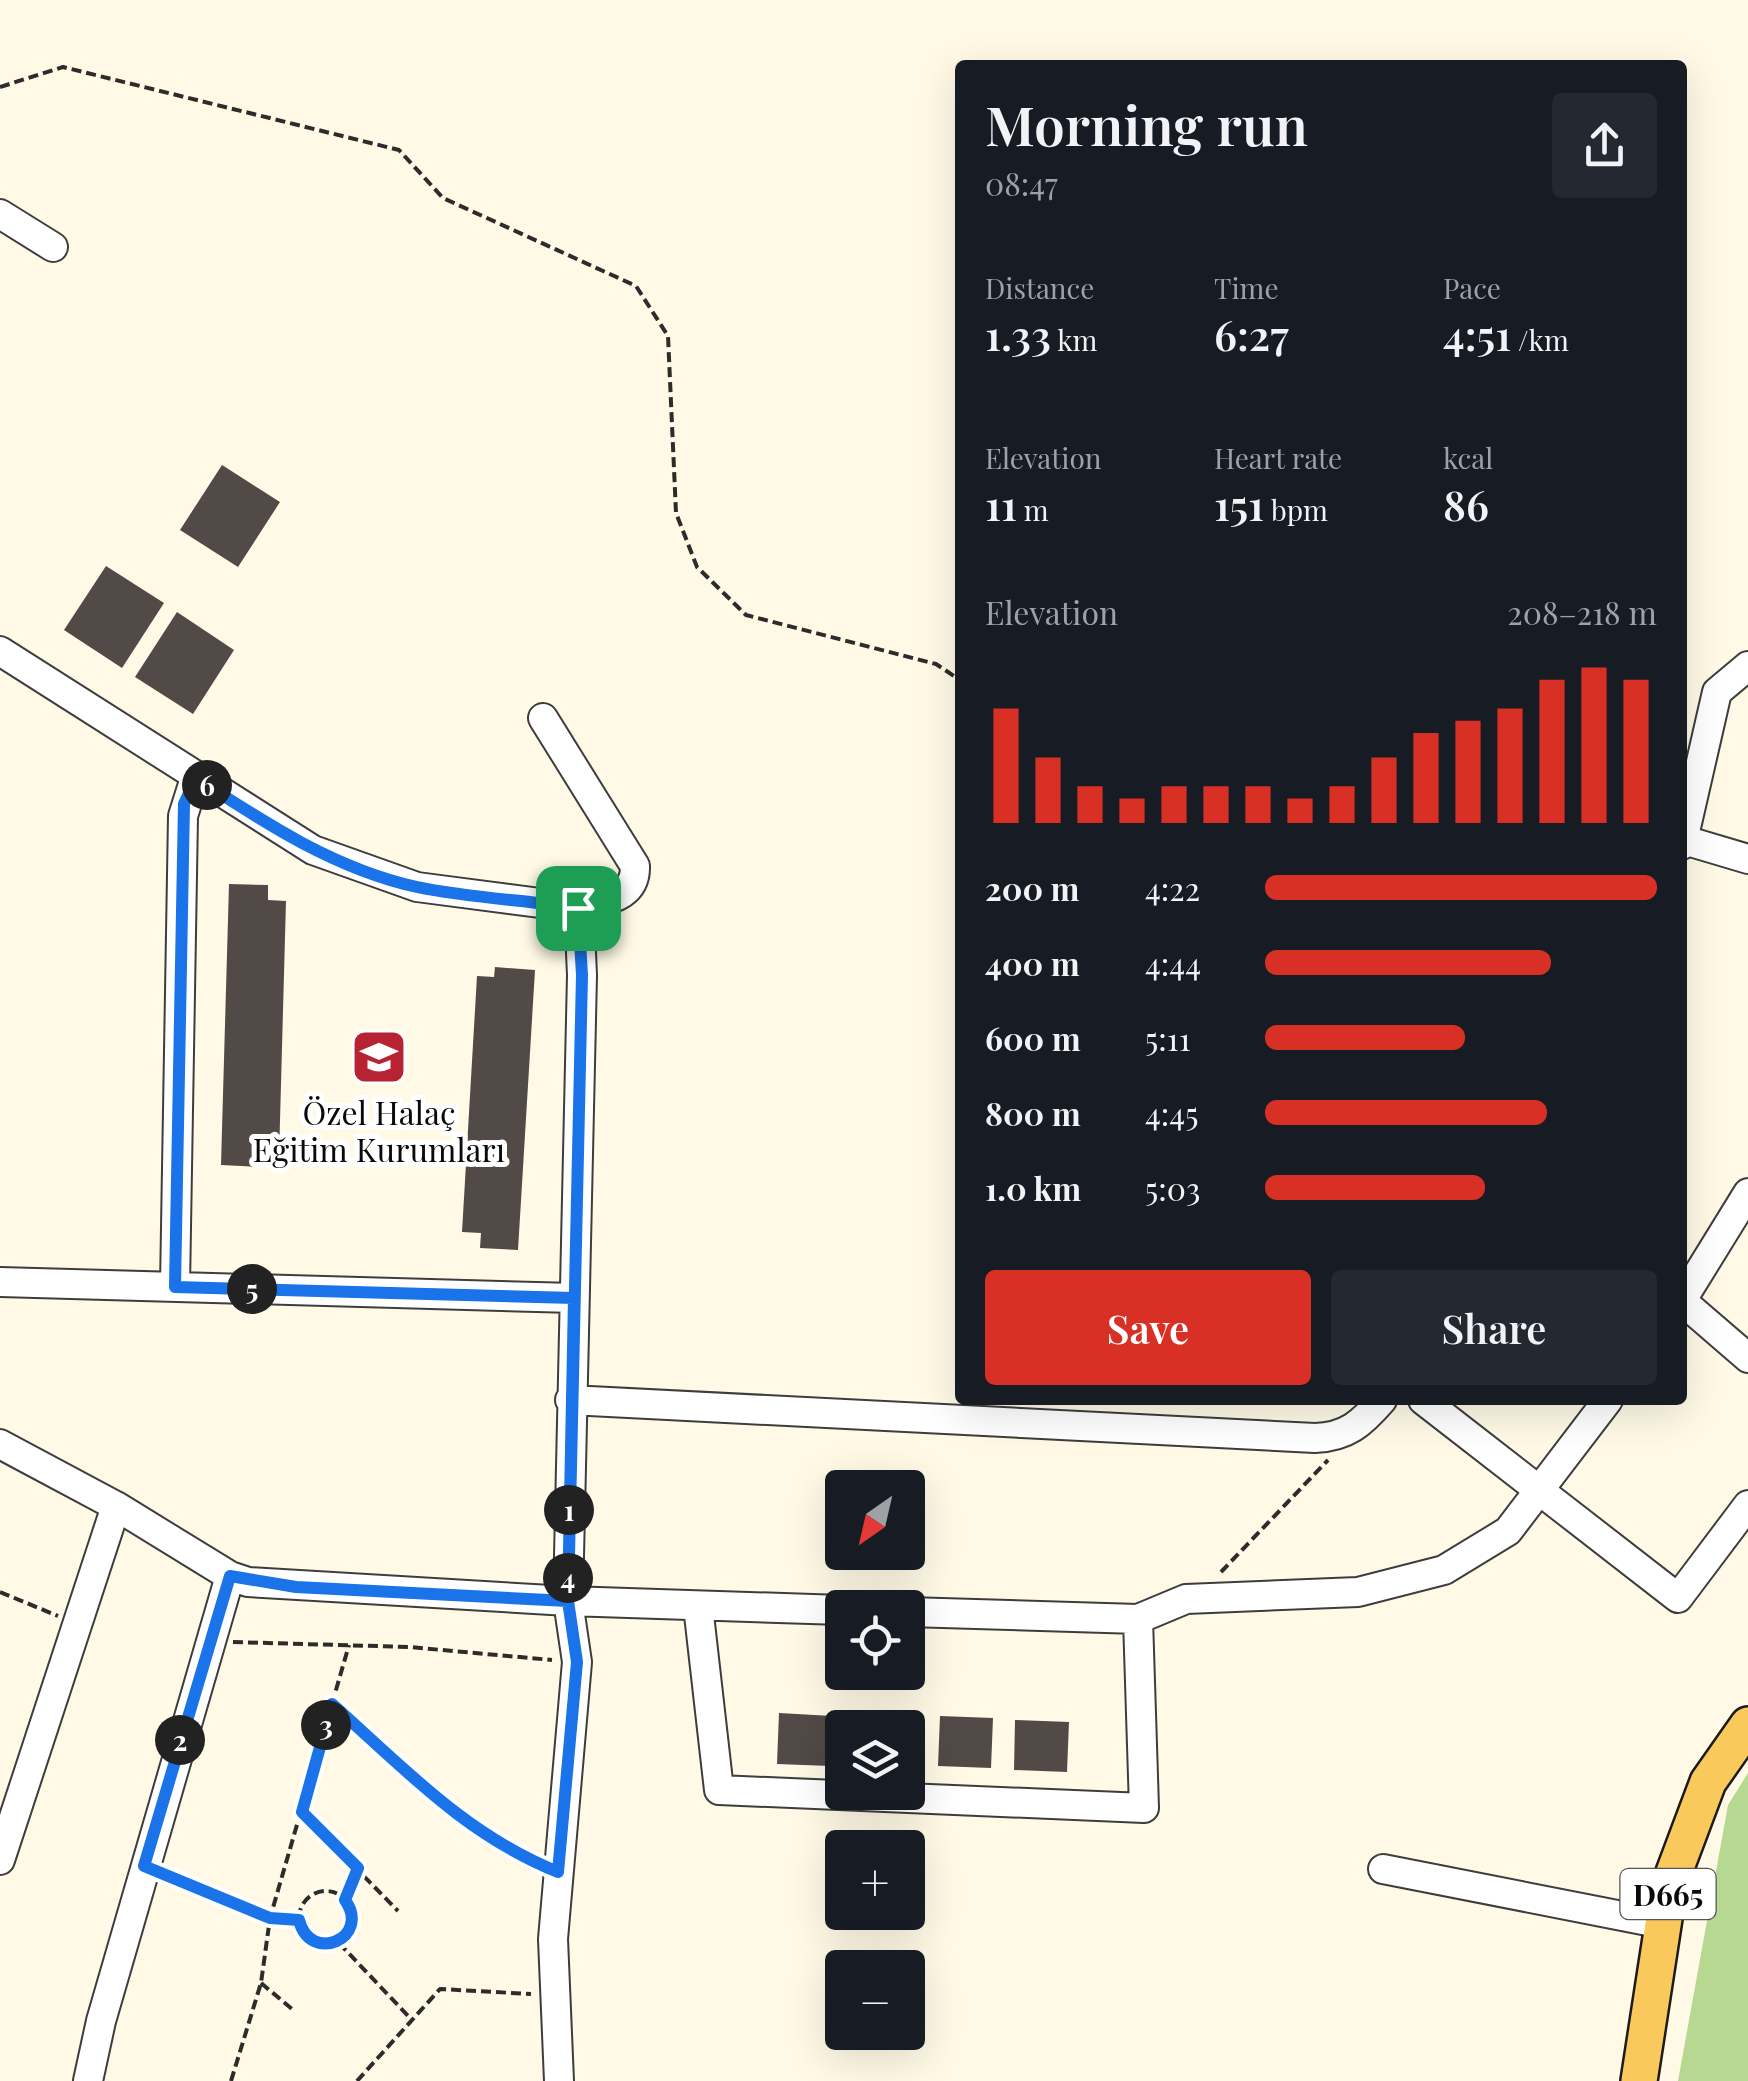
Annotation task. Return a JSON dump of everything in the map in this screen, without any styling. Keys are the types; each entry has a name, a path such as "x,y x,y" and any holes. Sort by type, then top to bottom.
{"main road":[{"name":"D665","path":"1640,2081 1669,1886 1708,1782 1748,1725"}],"street":[{"path":"0,214 53,247"},
{"path":"0,651 313,850 359,870 417,887 578,908 622,895 633,883 635,866 543,718"},
{"path":"1687,823 1710,711 1728,678 1748,666"},
{"path":"175,1287 183,816 196,778"},
{"path":"1687,843 1748,859"},
{"path":"559,2081 558,1872 577,1662 568,1601 582,975 578,908"},
{"path":"1687,1292 1748,1193"},
{"path":"0,1282 574,1298"},
{"path":"1687,1304 1748,1358"},
{"path":"570,1400 1335,1436 1362,1424 1378,1405"},
{"path":"1430,1405 1678,1598 1748,1505"},
{"path":"925,1613 1138,1619 1172,1602 1202,1597 1358,1592 1418,1580 1462,1561 1508,1531 1604,1405"},
{"path":"0,1444 116,1506 230,1576 296,1587 825,1610"},
{"path":"0,1860 9,1802 116,1506"},
{"path":"88,2081 144,1866 230,1576"},
{"path":"698,1606 719,1790 1144,1808 1138,1619"},
{"path":"1383,1868 1663,1924"}],"path":[{"path":"0,88 63,66 399,150 444,198 636,286 668,336 676,513 697,567 746,615 936,664 955,677"},
{"path":"1202,1597 1323,1468 1335,1436"},
{"path":"0,1592 76,1624"},
{"path":"212,1642 349,1644 577,1662"},
{"path":"230,2081 262,1983 270,1918 349,1644"},
{"path":"332,1704 432,1796 508,1852 558,1872"},
{"path":"302,1812 398,1911"},
{"path":"144,1866 270,1918 299,1920"},
{"path":"338,1942 353,1923 345,1900 358,1868"},
{"path":"345,1900 320,1892 304,1902 299,1920 312,1942 338,1942 412,2020"},
{"path":"262,1983 292,2009"},
{"path":"357,2081 440,1989 556,1996"}],"green space":[{"path":"1748,1773 1748,2081 1678,2081 1728,1805"}],"building":[{"path":"222,465 280,502 238,567 180,530"},
{"path":"106,566 164,603 122,668 64,630"},
{"path":"177,612 234,650 193,714 135,677"},
{"path":"229,884 268,885 268,900 286,901 279,1157 262,1156 261,1167 221,1165"},
{"path":"495,967 535,970 518,1250 480,1248 481,1233 462,1232 477,976 494,977"},
{"path":"779,1713 825,1716 825,1766 777,1764"},
{"path":"940,1716 993,1718 991,1768 938,1766"},
{"path":"1015,1720 1069,1722 1067,1772 1014,1770"}],"place":[{"name":"Özel Halaç Eğitim Kurumları","path":"379,1057"}],"route":[{"path":"578,908 417,887 359,870 313,850 196,778 184,804 175,1287 574,1298 568,1601 577,1662 558,1872 508,1852 432,1796 332,1704 302,1812 358,1868 345,1900 353,1914 350,1930 330,1945 312,1942 299,1920 270,1918 144,1866 230,1576 296,1587 568,1601 582,975 578,908"}]}
